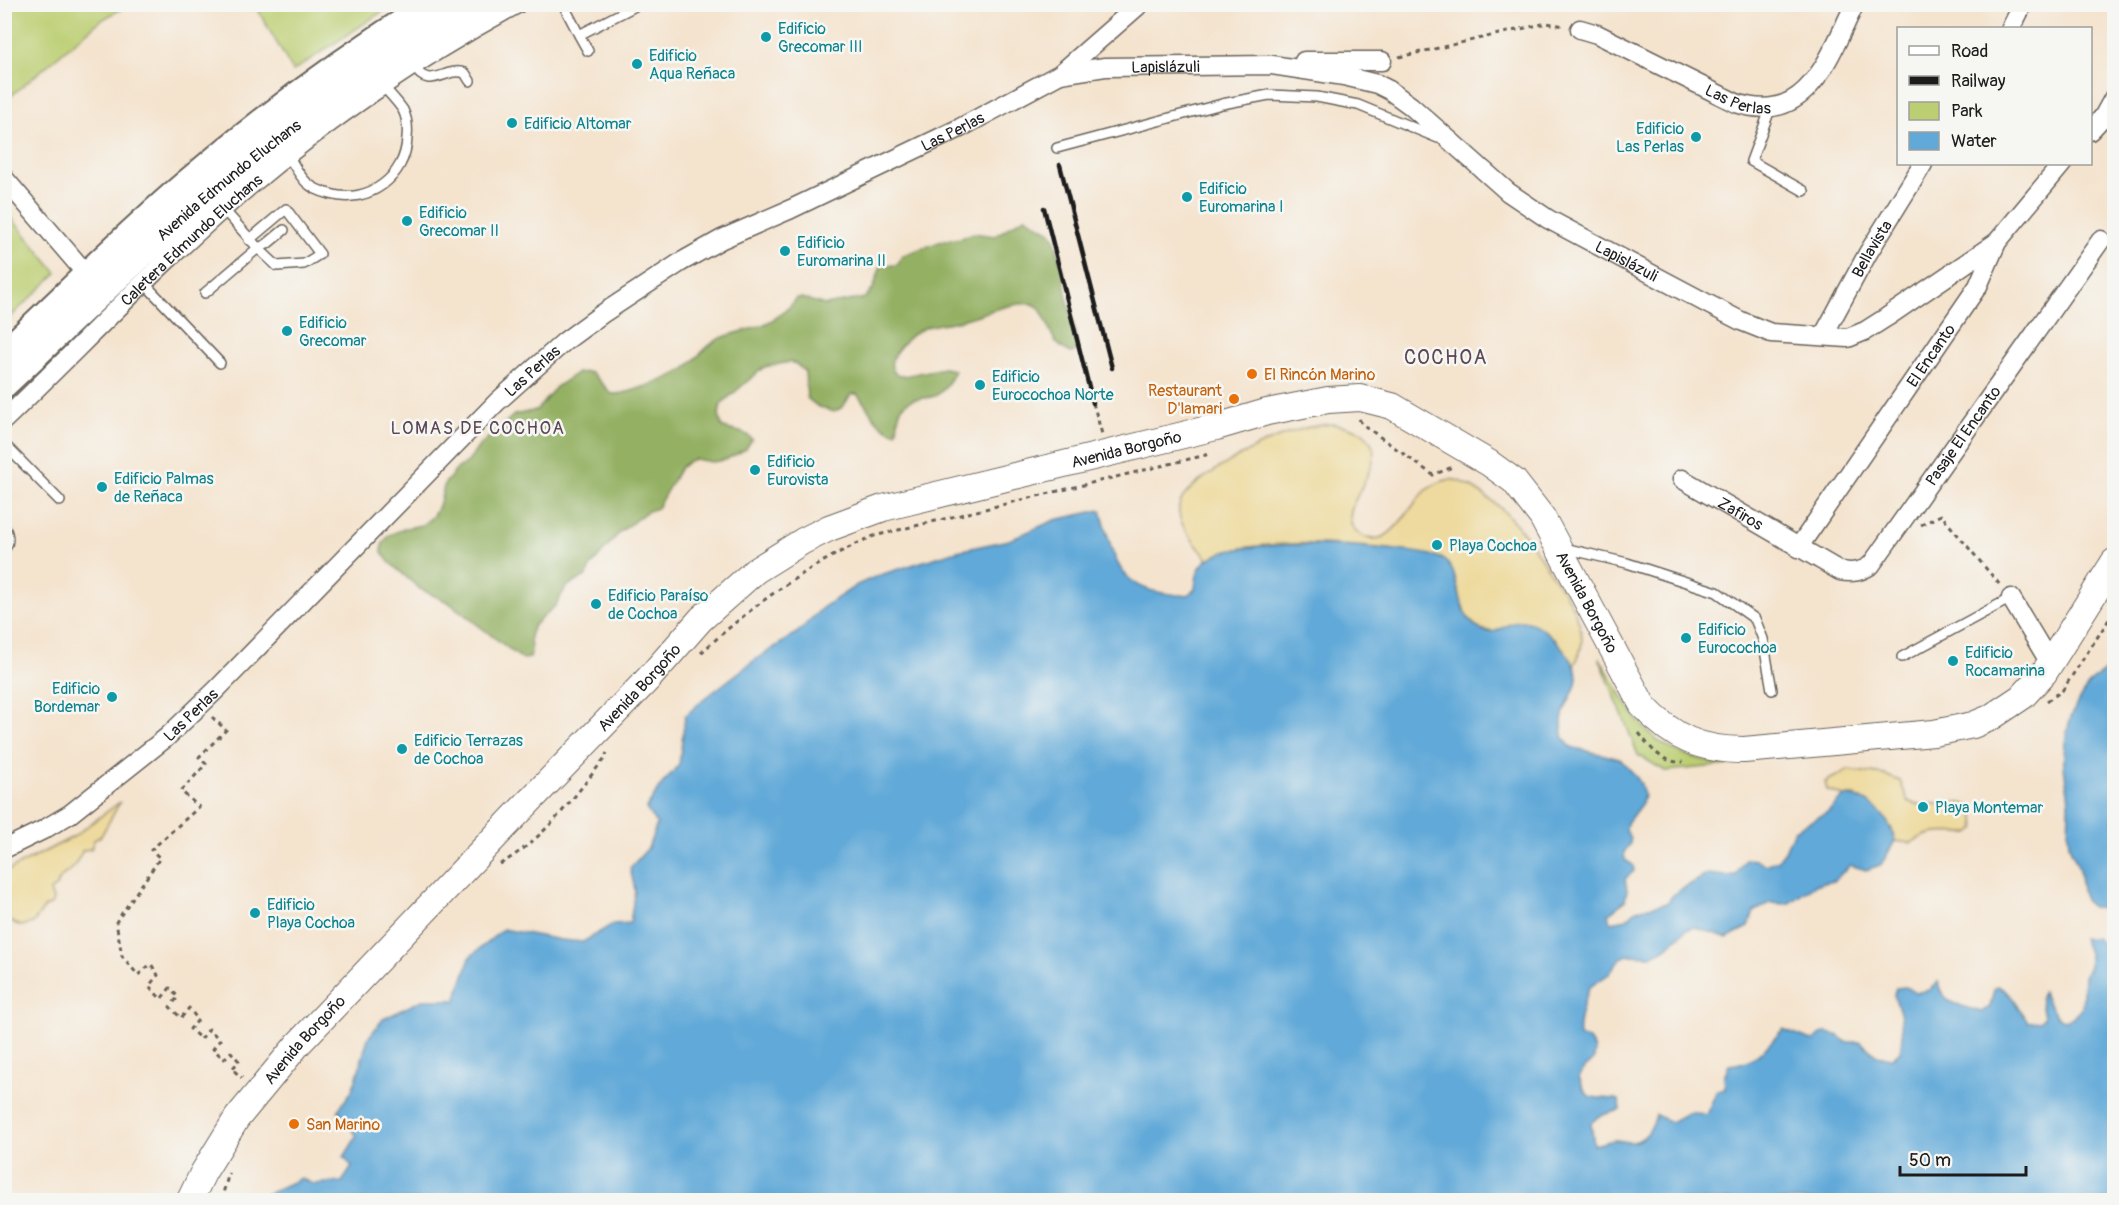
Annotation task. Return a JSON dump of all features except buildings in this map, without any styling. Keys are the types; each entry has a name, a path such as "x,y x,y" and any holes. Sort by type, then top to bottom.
{"main road":[{"name":"Avenida Edmundo Eluchans","path":"4,383 151,244 243,165 437,15"},
{"name":"Avenida Edmundo Eluchans","path":"4,355 183,188 302,93 392,30 415,25 437,15 476,16"},
{"name":"Avenida Borgoño","path":"190,1200 208,1164 237,1118 298,1044 508,822 641,686 701,619 733,589 795,546 855,517 883,507 1215,427 1267,412 1336,399 1360,398 1392,406 1489,463 1514,482 1534,504 1643,706 1657,721 1671,732 1708,748 1744,750 1954,730 1990,718 2007,708 2030,689 2050,663 2115,562"}],"street":[{"name":"Caletera Edmundo Eluchans","path":"4,420 223,209 288,155 382,85 413,65 476,16 517,4"},
{"path":"1060,74 1140,4"},
{"name":"Las Perlas","path":"1580,29 1598,34 1737,103 1754,108 1771,107 1784,105 1806,92 1820,73 1855,4"},
{"path":"2011,27 2023,4"},
{"name":"Lapislázuli","path":"1060,74 1105,67 1382,61"},
{"name":"Lapislázuli","path":"1272,65 1377,84 1389,90 1411,106 1508,192 1548,219 1741,321 1771,333 1848,338 1865,331 1997,242"},
{"name":"Las Perlas","path":"4,849 70,814 167,737 209,698 496,402 546,357 602,314 671,268 722,239 791,209 960,128 1060,74"},
{"path":"2092,129 2115,98"},
{"name":"Bellavista","path":"1823,336 1868,253 1922,165"},
{"name":"El Encanto","path":"1798,548 1978,286 1997,242 2061,165"},
{"path":"4,177 88,276"},
{"name":"Pasaje El Encanto","path":"1798,548 1840,572 1862,571 1872,565 2101,240"},
{"name":"Zafiros","path":"1682,479 1798,548"},
{"path":"2011,598 2050,663"}],"lane":[{"path":"563,4 588,51"},
{"path":"579,35 639,4"},
{"path":"656,4 662,4"},
{"path":"413,65 425,77 436,78 457,71 465,73 470,81"},
{"path":"288,155 306,182 328,194 340,197 364,194 386,183 400,164 408,132 403,111 382,85"},
{"path":"1057,148 1222,104 1269,95 1317,98 1358,105 1452,143"},
{"path":"1771,107 1752,162 1804,191"},
{"path":"223,209 249,240 277,266 304,264 320,254 286,209 249,240"},
{"path":"205,293 258,248 267,244 284,230"},
{"path":"145,284 220,363"},
{"path":"4,444 60,501"},
{"path":"4,526 9,542 4,550"},
{"path":"1557,546 1627,563 1717,591 1755,619 1763,639 1772,690"},
{"path":"1902,657 2011,598"}],"path":[{"path":"1382,61 1547,23 1580,29"},
{"path":"1094,403 1108,453"},
{"path":"696,658 725,631 766,599 796,578 856,543 893,530 1206,455 1215,427"},
{"path":"1920,525 1941,515 2011,598"},
{"path":"212,717 226,730 199,757 206,764 181,791 199,807 151,850 160,858 116,922 122,956 138,975 151,964 158,975 149,987 161,999 170,988 178,997 170,1007 181,1018 189,1008 198,1020 190,1029 201,1039 209,1029 220,1040 213,1049 224,1059 231,1052 239,1061 232,1069 243,1079 248,1074"},
{"path":"495,866 514,856 548,828 604,759 608,750"}],"green space":[{"path":"5,4 128,5 100,21 5,101"},
{"path":"255,5 392,5 293,71"},
{"path":"5,210 57,273 4,322"},
{"path":"1025,217 1051,232 1054,237 1072,317 1076,351 1071,353 1058,344 1040,310 1033,304 1016,304 922,329 906,341 896,353 891,365 895,373 904,376 944,368 955,370 938,394 913,400 905,405 900,411 896,432 884,427 857,394 851,394 843,407 834,412 817,406 807,398 805,372 796,364 790,362 764,367 721,404 719,415 722,427 749,436 752,439 746,449 725,460 712,462 695,459 680,468 657,508 646,512 619,533 591,566 586,576 566,587 555,606 534,625 530,636 530,658 523,659 518,656 448,602 420,589 389,562 382,552 382,545 389,535 422,525 432,517 439,506 445,483 458,468 468,462 479,446 514,415 537,410 556,387 577,373 593,374 612,394 650,385 686,368 717,340 754,328 775,318 797,298 825,305 865,298 873,289 881,266 897,265 903,255 942,241 961,238 973,233 995,236"},
{"path":"1599,657 1636,717 1661,743 1678,752 1728,765 1665,771 1638,755"}],"sand":[{"name":"Playa Cochoa","path":"1333,424 1360,431 1372,445 1373,458 1369,472 1351,513 1352,525 1361,535 1372,539 1390,532 1420,496 1436,484 1447,480 1457,480 1470,486 1507,514 1533,546 1576,614 1582,639 1579,656 1574,665 1562,649 1511,624 1496,632 1479,629 1466,616 1459,592 1442,558 1390,549 1289,544 1230,551 1208,559 1183,526 1180,518 1180,503 1186,494 1211,473 1261,445 1298,430"},
{"name":"Playa Montemar","path":"1848,770 1885,775 1900,781 1908,801 1916,804 1957,803 1974,808 1976,828 1969,833 1932,834 1911,843 1895,841 1892,829 1880,812 1856,796 1844,796 1827,790 1825,782"},
{"path":"120,802 101,836 94,840 91,849 83,850 74,867 61,877 50,891 53,900 51,905 45,907 33,923 21,926 5,919 5,872 73,837"}],"water":[{"path":"1101,510 1118,564 1125,575 1148,589 1188,595 1195,589 1198,571 1206,561 1216,555 1236,549 1263,546 1329,545 1418,552 1440,558 1448,563 1466,615 1482,630 1493,632 1520,621 1536,625 1552,636 1574,665 1577,678 1563,715 1564,739 1571,747 1620,759 1641,784 1644,795 1642,803 1627,823 1626,830 1630,842 1624,852 1625,860 1633,865 1634,871 1625,879 1627,890 1625,901 1608,914 1611,922 1627,919 1636,910 1667,903 1673,895 1708,874 1736,875 1746,859 1757,860 1766,865 1778,860 1785,851 1794,830 1828,812 1844,796 1863,800 1883,816 1895,841 1881,865 1866,870 1850,865 1834,881 1815,885 1788,904 1769,903 1754,912 1748,927 1727,938 1695,927 1686,930 1665,949 1651,956 1628,955 1621,958 1609,974 1590,987 1585,998 1579,1036 1588,1039 1595,1049 1594,1060 1579,1077 1589,1096 1619,1100 1620,1110 1599,1116 1591,1123 1594,1145 1613,1140 1630,1142 1642,1139 1653,1124 1656,1115 1671,1122 1691,1111 1706,1115 1717,1090 1725,1089 1724,1076 1729,1065 1753,1058 1766,1048 1783,1029 1814,1041 1821,1034 1837,1035 1846,1042 1861,1042 1877,1056 1892,1058 1900,1051 1902,1040 1901,1016 1894,995 1896,988 1906,987 1915,993 1929,990 1938,982 1940,990 1948,1000 1981,1012 1990,1007 1994,989 1998,986 2012,998 2028,1022 2039,1021 2044,1017 2040,997 2042,992 2056,1016 2063,1020 2071,1018 2082,1009 2084,977 2089,966 2089,953 2083,938 2095,938 2105,946 2114,945 2114,1200 257,1200 301,1178 313,1184 342,1182 352,1167 344,1157 357,1136 338,1110 351,1092 356,1080 368,1038 383,1019 422,1000 456,1000 470,957 503,929 583,942 613,924 630,923 635,890 630,868 648,848 657,824 646,809 662,784 679,765 685,716 704,699 756,659 798,632 822,608 857,585 877,576 957,551 1009,540 1055,520"},
{"path":"2114,668 2114,907 2097,908 2085,901 2078,867 2069,844 2065,745 2071,718 2083,692 2102,673"}],"railway":[{"path":"1060,165 1112,368"},
{"path":"1044,208 1093,403"}],"place":[{"name":"Edificio Grecomar III","path":"766,37"},
{"name":"Edificio Aqua Reñaca","path":"637,64"},
{"name":"Edificio Altomar","path":"512,123"},
{"name":"Edificio Las Perlas","path":"1696,137"},
{"name":"Edificio Euromarina I","path":"1187,197"},
{"name":"Edificio Grecomar II","path":"407,221"},
{"name":"Edificio Euromarina II","path":"785,251"},
{"name":"Edificio Grecomar","path":"287,331"},
{"name":"El Rincón Marino","path":"1252,374"},
{"name":"Edificio Eurocochoa Norte","path":"980,385"},
{"name":"Restaurant D'lamari","path":"1234,399"},
{"name":"Edificio Eurovista","path":"755,470"},
{"name":"Edificio Palmas de Reñaca","path":"102,487"},
{"name":"Playa Cochoa","path":"1437,545"},
{"name":"Edificio Paraíso de Cochoa","path":"596,604"},
{"name":"Edificio Eurocochoa","path":"1686,638"},
{"name":"Edificio Rocamarina","path":"1953,661"},
{"name":"Edificio Bordemar","path":"112,697"},
{"name":"Edificio Terrazas de Cochoa","path":"402,749"},
{"name":"Playa Montemar","path":"1923,807"},
{"name":"Edificio Playa Cochoa","path":"255,913"},
{"name":"San Marino","path":"294,1124"}],"district":[{"name":"COCHOA","path":"1446,357"},
{"name":"LOMAS DE COCHOA","path":"478,428"}]}
